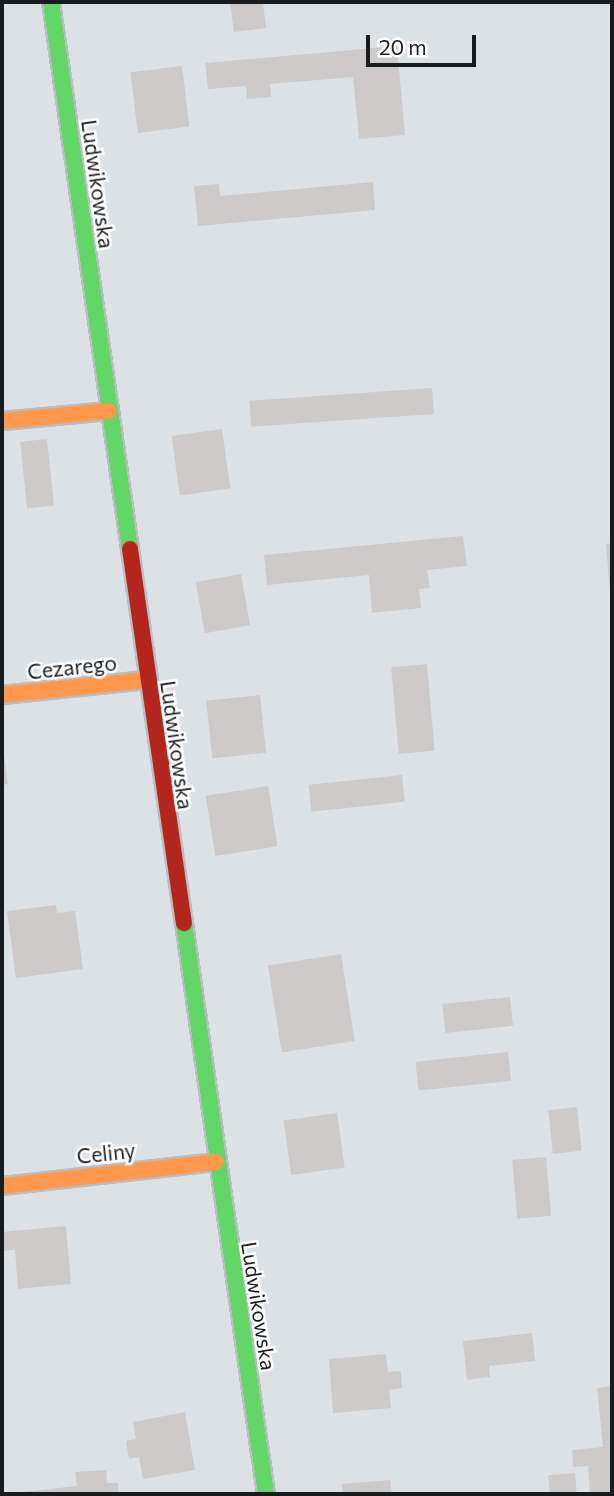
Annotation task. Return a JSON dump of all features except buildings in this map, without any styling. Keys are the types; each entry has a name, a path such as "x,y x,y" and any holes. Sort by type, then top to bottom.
{"street":[{"name":"Ludwikowska","path":"51,2 146,680 266,1494"},
{"path":"2,421 109,411"},
{"name":"Cezarego","path":"2,695 146,680"},
{"name":"Celiny","path":"2,1185 216,1162"}],"traffic: fast":[{"path":"51,2 130,549"},
{"path":"184,923 266,1494"}],"traffic: slow":[{"path":"2,421 109,411"},
{"path":"2,695 146,680"},
{"path":"2,1186 216,1162"}],"traffic: jam":[{"path":"130,549 184,923"}]}
